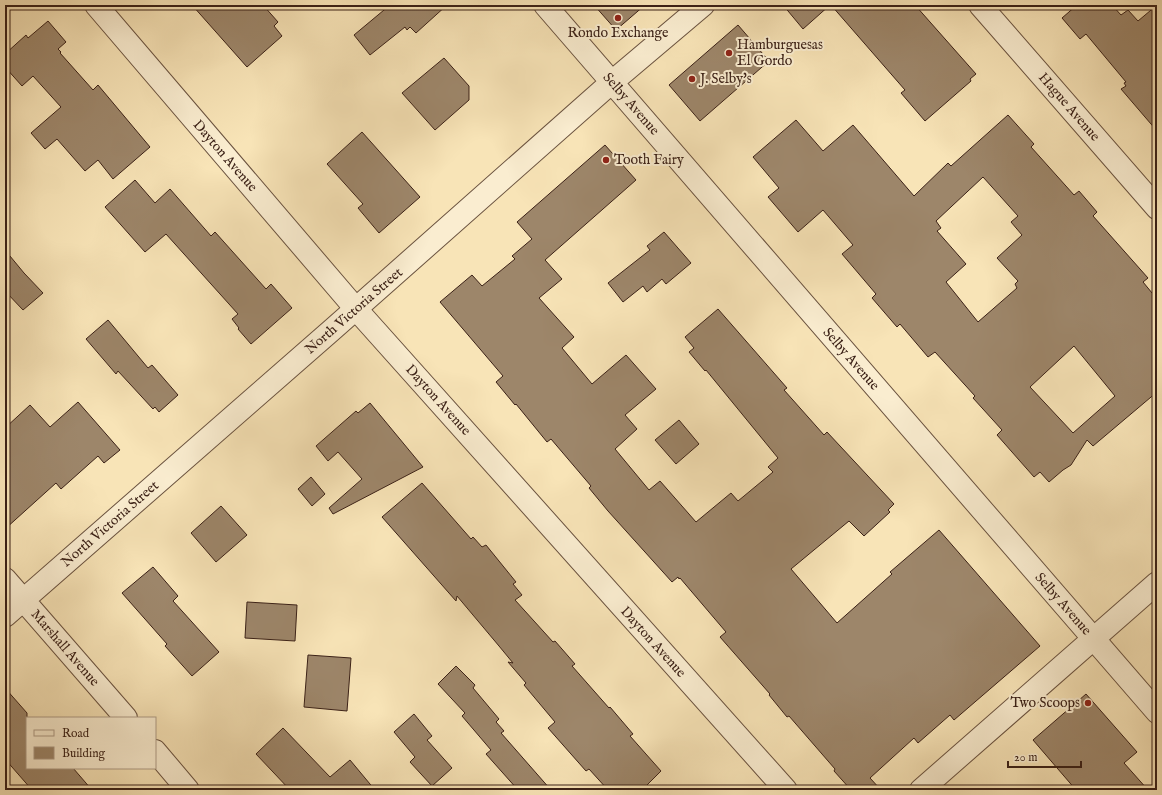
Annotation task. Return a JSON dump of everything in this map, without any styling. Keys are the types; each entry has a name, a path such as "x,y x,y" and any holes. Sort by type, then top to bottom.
{"street":[{"name":"Dayton Avenue","path":"96,5 356,309 786,790"},
{"name":"Selby Avenue","path":"545,5 1157,712"},
{"name":"North Victoria Street","path":"5,616 356,309 612,82 703,5"},
{"name":"Hague Avenue","path":"980,5 1157,208"},
{"name":"Marshall Avenue","path":"5,579 125,717"},
{"path":"921,790 1157,583"},
{"path":"156,753 188,790"}],"building":[{"path":"192,5 263,5 278,22 274,26 282,36 247,67"},
{"path":"390,5 447,5 416,33 410,27 407,30 405,27 370,55 354,35"},
{"name":"Rondo Exchange","path":"594,5 645,5 616,30"},
{"path":"783,5 830,5 803,29"},
{"path":"831,5 915,5 976,74 970,79 971,81 925,121 901,93 905,90"},
{"path":"1077,5 1112,5 1121,15 1128,10 1138,21 1157,5 1157,131 1121,89 1126,86 1124,83 1126,82 1086,34 1080,39 1062,18"},
{"path":"48,21 66,42 58,49 61,52 60,53 93,90 98,85 150,147 113,179 98,160 85,171 57,139 45,149 31,133 61,107 33,76 22,86 5,67 5,54 26,35 28,38"},
{"path":"738,25 769,61 700,121 669,85"},
{"path":"444,58 469,86 469,100 435,130 402,93"},
{"path":"1008,115 1034,144 1031,147 1074,195 1079,191 1097,212 1093,216 1148,278 1143,282 1157,299 1157,392 1093,446 1087,440 1071,465 1049,482 1040,472 1034,477 997,435 1002,430 973,398 975,396 935,352 928,357 900,324 897,327 872,298 876,294 842,254 853,245 823,210 798,232 768,197 779,188 753,157 796,120 823,151 853,125 914,196 948,163 951,166","holes":["983,177 1018,216 1011,222 1022,235 997,258 1018,281 1015,284 1017,288 978,322 946,282 966,264 937,231 941,228 936,221","1074,346 1115,396 1073,433 1030,387"]},
{"path":"362,132 420,197 379,233 358,208 363,204 327,164"},
{"path":"605,145 636,180 545,260 562,279 539,298 574,337 562,348 592,384 626,355 656,389 625,415 637,429 615,449 649,490 660,481 696,522 731,493 738,501 773,472 768,467 778,458 706,370 705,371 689,352 694,348 685,337 718,309 787,388 784,390 824,435 827,432 894,504 888,510 890,512 864,536 849,521 791,569 837,623 892,574 890,572 939,530 1040,646 954,720 950,715 918,743 914,738 870,778 881,790 851,790 834,771 835,769 789,716 787,717 769,695 770,694 720,637 726,632 680,578 679,579 678,577 672,582 608,511 589,488 591,486 551,439 547,442 516,404 515,405 496,382 503,376 440,302 472,275 482,286 515,259 512,256 532,239 517,222"},
{"path":"135,180 155,203 170,189 211,236 215,232 266,289 271,284 292,308 251,344 238,329 239,328 232,319 238,314 166,234 145,252 105,207"},
{"path":"664,232 691,263 666,284 662,279 647,292 643,286 623,302 608,283 650,250 647,246"},
{"path":"5,250 43,293 23,310 5,291"},
{"path":"108,320 148,368 152,365 178,395 159,412 155,407 153,409 118,371 116,374 86,339"},
{"path":"78,402 120,450 104,463 98,456 61,489 56,483 5,529 5,428 30,405 50,427"},
{"path":"370,403 423,467 333,514 329,508 362,479 338,452 328,461 316,446 356,411 358,413"},
{"path":"679,420 699,444 676,464 655,440"},
{"path":"311,477 325,494 312,506 298,489"},
{"path":"422,483 471,539 473,537 482,547 486,545 516,582 513,584 522,595 515,600 575,664 572,666 633,734 630,736 661,771 642,790 608,790 589,769 586,771 548,728 555,722 524,685 526,683 508,662 513,663 457,596 456,601 382,517"},
{"path":"221,506 247,535 216,562 191,533"},
{"path":"153,567 178,596 173,601 219,652 192,676 165,646 167,644 122,593"},
{"path":"247,602 297,605 295,641 245,638"},
{"path":"308,655 351,658 347,711 304,707"},
{"path":"456,666 475,685 473,688 499,719 496,722 504,731 501,733 551,790 518,790 486,754 491,750 462,716 465,713 438,684"},
{"path":"5,688 27,713 26,769 74,769 92,790 32,790 5,759"},
{"path":"1086,694 1137,752 1124,763 1148,790 1076,790 1033,740"},
{"path":"414,714 432,736 427,740 452,768 432,786 410,762 415,757 394,732"},
{"path":"283,728 330,777 350,760 375,790 290,790 256,754"}],"place":[{"name":"Rondo Exchange","path":"618,18"},
{"name":"Hamburguesas El Gordo","path":"729,53"},
{"name":"J. Selby's","path":"692,79"},
{"name":"Tooth Fairy","path":"606,160"},
{"name":"Two Scoops","path":"1088,703"}]}
